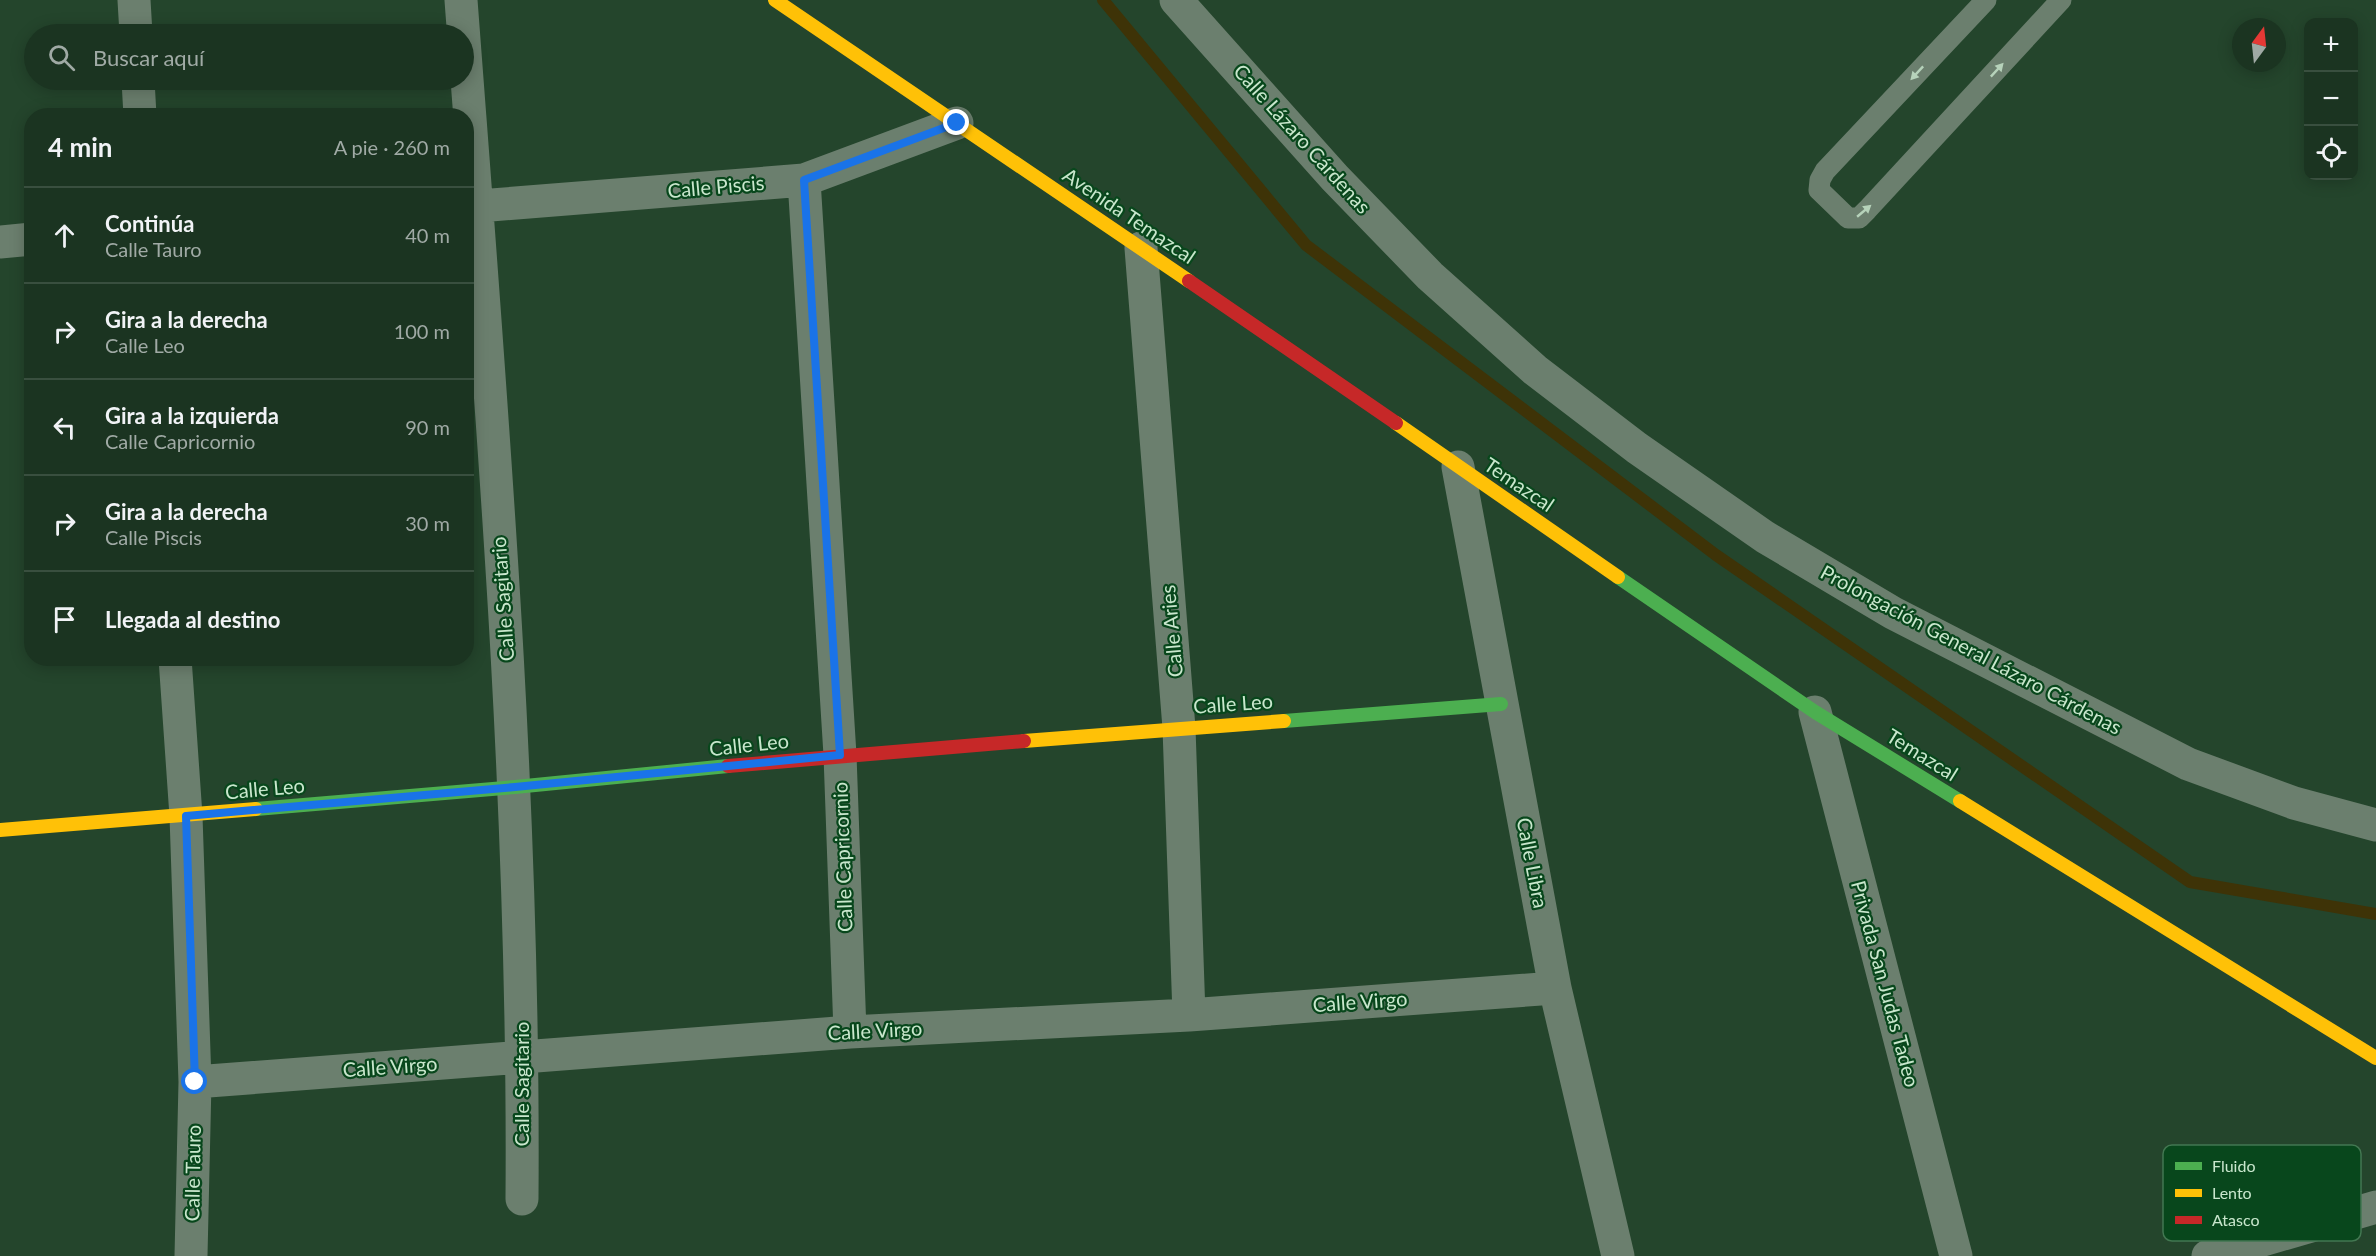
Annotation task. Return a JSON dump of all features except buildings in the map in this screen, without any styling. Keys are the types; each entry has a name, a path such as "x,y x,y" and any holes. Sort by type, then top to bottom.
{"street":[{"path":"134,0 135,24"},
{"name":"Calle Sagitario","path":"461,0 462,24"},
{"name":"Avenida Temazcal","path":"775,0 1141,248 1458,467"},
{"name":"Calle Lázaro Cárdenas","path":"1176,0 1335,178 1430,276"},
{"path":"139,90 140,108"},
{"name":"Calle Sagitario","path":"466,90 467,108"},
{"name":"Calle Piscis","path":"474,207 804,180 957,123"},
{"name":"Calle Capricornio","path":"804,180 840,755 850,1032"},
{"name":"Calle Sagitario","path":"474,234 515,787 523,1057 522,1199"},
{"path":"0,242 24,240"},
{"name":"Calle Aries","path":"1141,248 1179,728 1189,1015"},
{"name":"Prolongación General Lázaro Cárdenas","path":"1430,276 1535,370 1637,448 1765,537 1893,613 2188,764 2294,803 2376,825"},
{"name":"Calle Libra","path":"1458,467 1556,988 1618,1256"},
{"name":"Temazcal","path":"1458,467 1815,712 2376,1058"},
{"name":"Calle Tauro","path":"176,666 186,816 195,1082 191,1256"},
{"name":"Calle Leo","path":"0,830 515,787 840,755 1502,704"},
{"name":"Privada San Judas Tadeo","path":"1815,712 1956,1256"},
{"name":"Calle Virgo","path":"195,1082 850,1032 1189,1015 1556,988"},
{"path":"2361,1211 2376,1207"},
{"path":"2208,1256 2259,1241"}],"lane":[{"path":"1986,0 1825,171 1820,180 1820,190 1848,218 1859,218 1867,210 2061,0"}],"waterway":[{"path":"1103,0 1306,245 1716,555 2190,882 2376,914"}],"traffic: fast":[{"path":"1618,577 1815,712 1960,801"},
{"path":"1284,721 1501,704"},
{"path":"256,809 728,766"}],"traffic: slow":[{"path":"775,0 1189,281"},
{"path":"1396,423 1618,577"},
{"path":"1024,741 1284,721"},
{"path":"1960,801 2376,1058"},
{"path":"0,830 256,809"}],"traffic: jam":[{"path":"1189,281 1396,423"},
{"path":"728,766 1024,741"}],"route":[{"path":"195,1082 186,816 840,755 804,180 957,123"}]}
